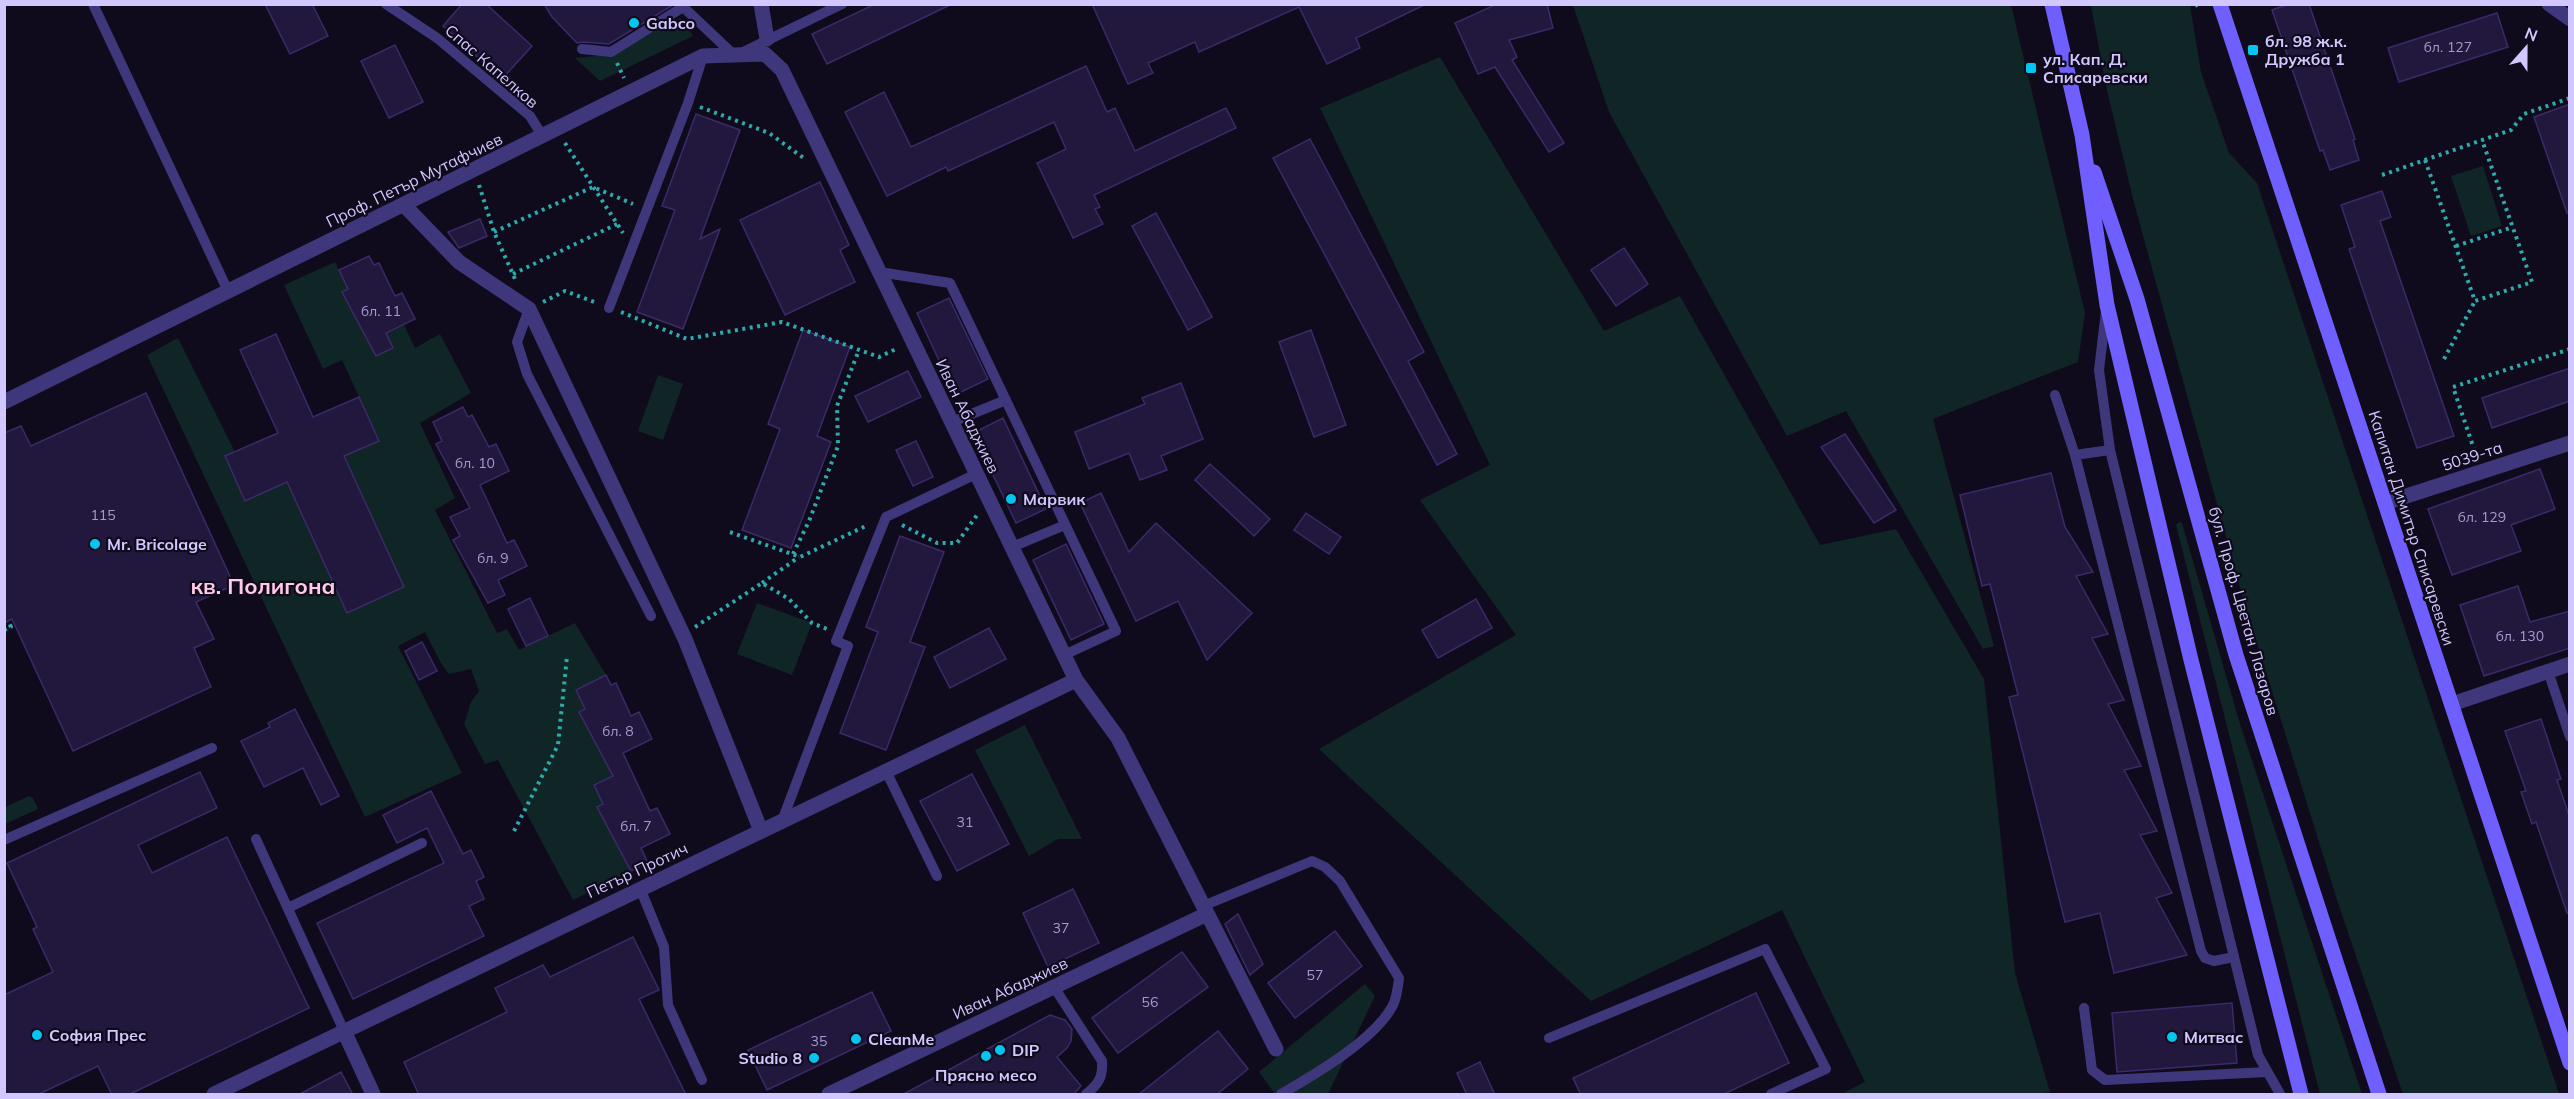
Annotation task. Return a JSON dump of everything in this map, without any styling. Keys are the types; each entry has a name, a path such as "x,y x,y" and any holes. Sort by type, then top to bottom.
{"main road":[{"name":"бул. Проф. Цветан Лазаров","path":"2052,4 2082,135 2106,305 2194,671 2301,1095"},
{"name":"Капитан Димитър Списаревски","path":"2220,4 2570,1063"},
{"name":"бул. Проф. Цветан Лазаров","path":"2082,135 2137,299 2245,686 2379,1095"}],"street":[{"path":"761,4 767,39"},
{"path":"2549,4 2570,19"},
{"name":"Иван Абаджиев","path":"735,56 765,54 782,70 1076,680 1118,738 1276,1049"},
{"name":"Проф. Петър Мутафчиев","path":"4,402 703,56 735,56"},
{"path":"404,205 459,262 529,309 685,639 760,831"},
{"name":"5039-та","path":"2385,503 2570,442"},
{"path":"2452,704 2570,664"},
{"name":"Петър Протич","path":"214,1095 344,1030 1076,680"},
{"name":"Иван Абаджиев","path":"829,1095 1054,987 1205,910"},
{"path":"344,1030 373,1095"}],"lane":[{"path":"93,4 228,291"},
{"name":"Спас Капелков","path":"386,4 437,38 550,133"},
{"name":"Проф. Петър Мутафчиев","path":"735,56 842,4"},
{"path":"582,49 611,52 682,6 735,56"},
{"path":"609,308 688,103 703,56"},
{"path":"879,272 950,283 1116,630 1064,655"},
{"path":"2106,305 2098,370 2110,450 2258,1055 2280,1095"},
{"path":"529,309 517,342 527,374 651,615"},
{"path":"2055,395 2075,455 2202,951 2205,958 2214,961 2234,957"},
{"path":"952,422 1006,400"},
{"path":"2075,455 2110,450"},
{"path":"782,821 848,646 836,641 886,517 976,474"},
{"path":"1012,547 1065,525"},
{"path":"2548,671 2570,737"},
{"path":"4,840 212,748"},
{"path":"886,771 937,876"},
{"path":"256,839 344,1030"},
{"path":"288,908 422,843"},
{"path":"1205,910 1312,861 1325,867 1341,881 1399,978 1395,1003 1382,1023 1315,1075 1281,1095"},
{"path":"640,888 664,947 668,1005 702,1080"},
{"path":"1549,1038 1765,949 1826,1069 1771,1095"},
{"path":"1054,987 1102,1060 1103,1073 1099,1084 1086,1095"},
{"path":"2084,1008 2092,1070 2104,1080 2267,1072"}],"path":[{"path":"611,52 631,92"},
{"path":"2382,175 2511,130 2524,114 2570,98"},
{"path":"688,103 769,133 807,160"},
{"path":"550,133 593,187 632,248"},
{"path":"2444,359 2475,301 2532,282 2482,140"},
{"path":"2425,159 2475,301"},
{"path":"474,171 494,232 517,282"},
{"path":"494,232 593,187 646,209"},
{"path":"513,274 617,224"},
{"path":"2456,246 2513,227"},
{"path":"529,309 565,291 687,339 782,322 879,357 912,342"},
{"path":"2481,471 2453,387 2570,349"},
{"path":"794,554 838,446 837,406 859,350"},
{"path":"685,639 697,625 800,557 886,517 937,543 957,543 989,499"},
{"path":"730,532 800,557"},
{"path":"762,584 789,599 812,623 839,634"},
{"path":"4,630 11,627 8,621"},
{"path":"514,831 558,745 567,656"}],"green space":[{"path":"1573,5 2011,5 2085,313 2078,362 1933,419 1994,646 1983,649 1846,411 1787,436 1609,112"},
{"path":"2091,5 2190,5 2201,72 2229,153 2257,183 2559,1094 2403,1094 2338,903 2242,595 2134,203 2106,86"},
{"path":"681,18 693,36 600,81 575,58 607,55"},
{"path":"1440,57 1604,331 1680,296 1820,545 1896,529 1984,679 2015,973 2050,1092 2036,1094 1841,1094 1865,1082 1782,910 1591,1001 1319,749 1516,635 1420,500 1490,465 1320,108"},
{"path":"2483,166 2502,226 2471,236 2451,176"},
{"path":"335,262 348,289 342,293 376,356 393,348 386,333 404,325 415,348 440,334 471,393 420,423 455,498 435,510 497,633 507,629 519,650 575,623 606,675 576,690 585,709 579,713 613,776 594,785 603,804 597,808 631,871 573,900 498,760 485,764 464,724 471,702 479,691 471,669 449,674 425,632 398,646 462,773 365,817 147,355 178,338 235,452 287,482 403,587 344,456 379,440 342,360 323,369 284,285"},
{"path":"658,375 683,384 663,440 638,431"},
{"path":"2179,522 2182,523 2240,724 2362,1094 2320,1094 2176,525"},
{"path":"757,603 812,623 792,675 737,654"},
{"path":"1025,725 1082,839 1058,839 1029,856 975,750"},
{"path":"29,796 33,798 38,809 5,824 5,807"},
{"path":"1365,984 1375,996 1328,1094 1275,1094 1259,1072"}],"building":[{"path":"265,4 312,4 328,36 290,54"},
{"path":"462,4 486,4 532,46 502,79 443,26"},
{"path":"544,4 673,5 609,44 577,43 552,17"},
{"path":"875,4 952,4 827,64 812,34"},
{"path":"1092,4 1426,4 1356,38 1360,48 1327,64 1299,7 1199,52 1195,42 1148,63 1153,73 1128,84"},
{"path":"1497,4 1547,4 1553,28 1509,40 1517,57 1512,60 1564,143 1549,152 1495,67 1478,74 1455,23"},
{"path":"2289,4 2309,4 2355,139 2353,140 2359,160 2330,170 2323,150 2320,151 2272,10"},
{"path":"2497,13 2508,47 2399,82 2388,48"},
{"path":"395,45 423,102 389,118 361,61"},
{"path":"1086,66 1107,112 1115,108 1135,151 1226,108 1236,128 1094,195 1100,207 1095,209 1103,224 1073,238 1037,163 1066,149 1054,122 948,171 946,167 887,196 845,112 884,92 911,147"},
{"path":"2570,104 2570,212 2567,213 2534,117"},
{"path":"696,114 740,130 700,239 720,229 683,329 637,312 675,210 662,206"},
{"path":"1310,139 1424,352 1408,361 1457,454 1437,465 1273,158"},
{"path":"820,182 849,245 840,250 855,282 785,315 740,220"},
{"path":"2382,191 2391,217 2380,221 2454,436 2417,448 2349,249 2355,247 2341,205"},
{"path":"1156,213 1212,317 1188,330 1132,226"},
{"path":"480,219 487,236 459,248 448,232"},
{"path":"1624,248 1648,284 1616,306 1591,270"},
{"path":"369,256 374,265 379,263 395,296 402,293 415,319 386,333 393,348 376,356 342,292 348,289 339,270"},
{"path":"949,298 988,379 955,395 917,313"},
{"path":"803,330 850,347 817,436 831,442 791,548 742,530 780,429 768,424"},
{"path":"1311,330 1346,425 1314,437 1279,342"},
{"path":"276,334 313,417 359,397 379,441 344,456 404,587 347,613 287,482 245,501 225,456 278,433 240,350"},
{"path":"2570,368 2570,401 2492,428 2482,398"},
{"path":"908,371 921,397 868,422 855,396"},
{"path":"1181,383 1203,439 1161,456 1167,470 1140,480 1129,453 1089,469 1075,432 1145,404 1142,398"},
{"path":"146,393 234,585 196,602 214,639 194,648 211,687 73,751 12,619 4,623 4,433 21,426 31,446"},
{"path":"463,407 468,417 472,415 489,447 496,444 509,471 480,485 507,543 514,540 527,566 498,580 505,595 488,603 453,540 460,536 450,517 470,508 436,444 442,441 433,422"},
{"path":"1003,418 1046,509 1016,523 973,433"},
{"path":"1845,434 1896,510 1874,523 1821,447"},
{"path":"916,441 933,477 913,486 896,450"},
{"path":"1210,464 1270,519 1254,536 1195,480"},
{"path":"2540,469 2555,509 2511,525 2521,551 2452,575 2428,509"},
{"path":"2051,473 2065,527 2093,572 2076,576 2108,634 2092,638 2124,700 2108,704 2141,766 2124,770 2157,831 2140,835 2172,893 2156,898 2187,955 2114,973 2100,913 2065,922 2009,697 2018,695 1990,584 1982,586 1960,495"},
{"path":"1101,493 1129,552 1156,523 1252,613 1207,660 1178,601 1136,621 1080,503"},
{"path":"1306,513 1341,537 1329,554 1294,530"},
{"path":"900,536 944,552 910,642 925,647 886,750 840,733 878,632 866,627"},
{"path":"1066,544 1104,624 1071,640 1033,560"},
{"path":"2518,586 2530,622 2570,611 2570,648 2484,676 2460,605"},
{"path":"530,598 548,636 526,646 508,609"},
{"path":"1476,599 1492,628 1438,658 1422,630"},
{"path":"989,628 1006,659 950,688 934,657"},
{"path":"422,642 437,671 419,680 405,651"},
{"path":"606,675 611,685 616,683 631,716 639,712 652,739 623,753 650,811 657,808 670,834 641,848 648,863 631,871 597,807 603,804 594,785 613,776 579,712 585,709 576,690"},
{"path":"295,709 339,796 321,805 303,768 264,787 241,741 270,727 268,723"},
{"path":"2541,719 2561,779 2557,780 2570,818 2570,912 2567,913 2536,822 2532,824 2521,792 2526,791 2505,731"},
{"path":"200,772 217,808 138,845 152,873 227,837 309,1008 128,1095 112,1095 98,1066 37,1095 4,1095 4,995 53,972 33,929 37,927 7,863"},
{"path":"972,774 1009,844 957,871 920,801"},
{"path":"431,791 463,854 471,850 484,877 476,881 484,899 469,906 484,936 353,999 317,923 444,863 427,828 397,843 383,815"},
{"path":"1073,889 1099,943 1048,967 1023,913"},
{"path":"1238,914 1263,964 1250,975 1225,924"},
{"path":"1335,931 1362,966 1295,1018 1268,983"},
{"path":"633,937 659,990 639,999 686,1095 419,1095 404,1062 507,1012 495,988 543,965 550,977"},
{"path":"1182,952 1208,987 1118,1053 1092,1018"},
{"path":"872,992 891,1031 767,1090 748,1050"},
{"path":"1756,993 1789,1063 1722,1095 1581,1095 1573,1078"},
{"path":"2232,1003 2237,1063 2117,1072 2112,1013"},
{"path":"1050,1015 1065,1020 1072,1029 1071,1041 1057,1057 1081,1086 1073,1095 902,1095"},
{"path":"1218,1031 1248,1069 1216,1095 1138,1095"},
{"path":"1480,1062 1495,1095 1467,1095 1457,1073"},
{"path":"341,1072 353,1095 298,1095"}],"place":[{"name":"Gabco","path":"634,23"},
{"name":"бл. 98 ж.к. Дружба 1","path":"2253,50"},
{"name":"ул. Кап. Д. Списаревски","path":"2031,68"},
{"name":"Марвик","path":"1011,499"},
{"name":"Mr. Bricolage","path":"95,544"},
{"name":"София Прес","path":"37,1035"},
{"name":"Митвас","path":"2172,1037"},
{"name":"CleanMe","path":"856,1039"},
{"name":"DIP","path":"1000,1050"},
{"name":"Прясно месо","path":"986,1056"},
{"name":"Studio 8","path":"814,1058"}],"district":[{"name":"кв. Полигона","path":"263,586"}]}
